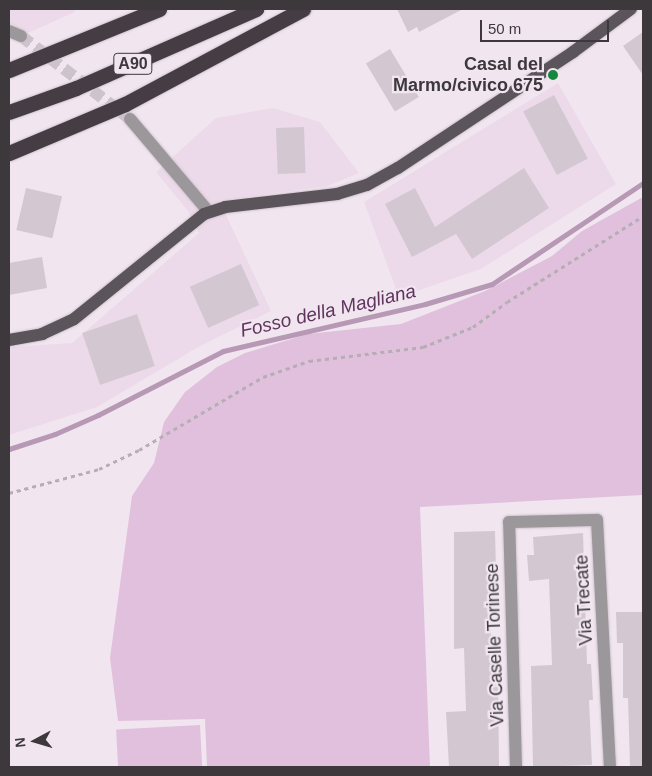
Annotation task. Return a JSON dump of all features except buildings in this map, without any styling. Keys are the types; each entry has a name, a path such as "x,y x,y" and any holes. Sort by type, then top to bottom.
{"highway":[{"name":"A90","path":"9,70 159,9"},
{"name":"A90","path":"9,112 94,81 256,9"},
{"path":"9,153 125,104 303,9"}],"main road":[{"path":"9,340 42,334 74,319 191,222 209,212 225,207 337,194 367,184 398,168 573,52 631,9"}],"street":[{"path":"9,31 21,36"},
{"path":"130,119 209,212"},
{"name":"Via Trecate","path":"509,522 597,520 610,767"},
{"name":"Via Caselle Torinese","path":"509,522 516,767"}],"path":[{"path":"9,493 99,469 139,450 263,377 309,361 423,347 473,327 507,302 643,216"}],"shaded area":[{"path":"9,9 74,9 75,12 28,33 9,23"},
{"path":"558,83 616,184 481,269 399,297 364,202"},
{"path":"273,108 320,122 359,173 328,186 219,200 271,311 200,346 97,407 9,435 9,347 72,343 199,233 188,211 156,172 216,118"},
{"path":"643,197 643,495 420,507 430,767 207,767 205,719 118,721 110,658 132,496 154,463 164,422 185,392 217,367 245,353 308,334 401,324 485,291 552,256 582,231"},
{"path":"200,725 202,767 118,767 116,729"}],"waterway":[{"name":"Fosso della Magliana","path":"9,449 55,434 98,415 223,351 425,304 492,284 643,183"}],"tunnel":[{"path":"21,36 130,119"}],"place":[{"name":"Casal del Marmo/civico 675","path":"553,75"}]}
